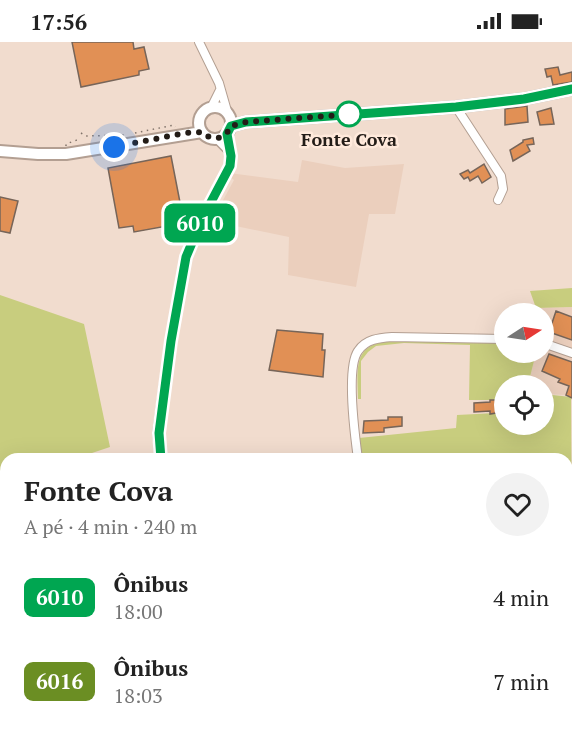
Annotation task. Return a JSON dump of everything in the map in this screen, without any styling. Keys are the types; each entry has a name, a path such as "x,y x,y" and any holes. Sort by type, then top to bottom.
{"main road":[{"path":"227,125 222,108 212,106 203,111 200,127 209,138 227,125 246,122 456,107 524,99 572,89"},
{"path":"0,151 66,154 185,133 200,127"}],"street":[{"path":"160,453 159,433 171,341 186,257 202,219 230,166 227,125 219,83 199,42"},
{"path":"212,106 220,90"},
{"path":"456,107 499,170 503,189 498,200"},
{"path":"357,453 353,402 353,363 357,351 366,343 378,338 392,337 494,339"},
{"path":"554,347 572,353"}],"path":[{"path":"81,133 86,136 127,135 174,125 175,127"}],"shaded area":[{"path":"302,160 345,168 404,164 395,214 369,214 356,287 288,275 289,237 206,220 216,213 234,180 229,173 298,182"},
{"path":"572,307 572,400 566,395 554,394 554,375 530,375 534,363 554,363 554,308"}],"green space":[{"path":"572,288 572,307 554,308 554,303 534,303 530,291"},
{"path":"0,295 84,324 110,447 92,453 0,453"},
{"path":"397,341 494,343 494,363 534,363 530,375 494,375 494,400 469,400 470,345 404,343 376,346 361,361 361,399 358,399 358,366 365,350 372,345"},
{"path":"554,395 571,397 571,453 361,453 359,438 456,428 457,415 494,413 494,435 554,435"}],"building":[{"path":"72,42 133,42 134,49 144,47 149,69 139,71 139,75 81,87"},
{"path":"558,67 560,75 572,72 572,82 553,85 551,76 547,77 545,69"},
{"path":"527,106 528,122 505,125 505,109"},
{"path":"551,108 554,124 540,125 537,112"},
{"path":"533,138 534,144 527,145 530,151 513,161 510,150 523,140"},
{"path":"171,156 184,223 134,232 133,226 119,228 108,168"},
{"path":"484,164 491,177 482,183 478,176 470,181 468,177 464,179 460,174 468,170 470,173"},
{"path":"0,197 18,201 10,233 0,231"},
{"path":"556,311 572,317 572,340 554,334"},
{"path":"277,330 323,334 322,350 325,350 323,377 269,370"},
{"path":"554,356 572,362 572,398 566,395 569,386 558,382 560,379 554,375 542,371 545,363 554,363"},
{"path":"494,400 494,413 490,414 490,411 474,412 474,403"},
{"path":"388,417 402,417 402,426 384,428 384,432 363,433 364,421 388,420"}],"bus line":[{"name":"6010","path":"161,453 159,433 171,341 186,257 202,219 230,166 231,156 227,134 231,126 246,122 494,103 572,89"}],"place":[{"name":"Fonte Cova","path":"349,114"}],"route":[{"path":"114,147 185,133 202,132 209,138 218,139 227,134 231,126 246,122 354,114 349,114"}]}
